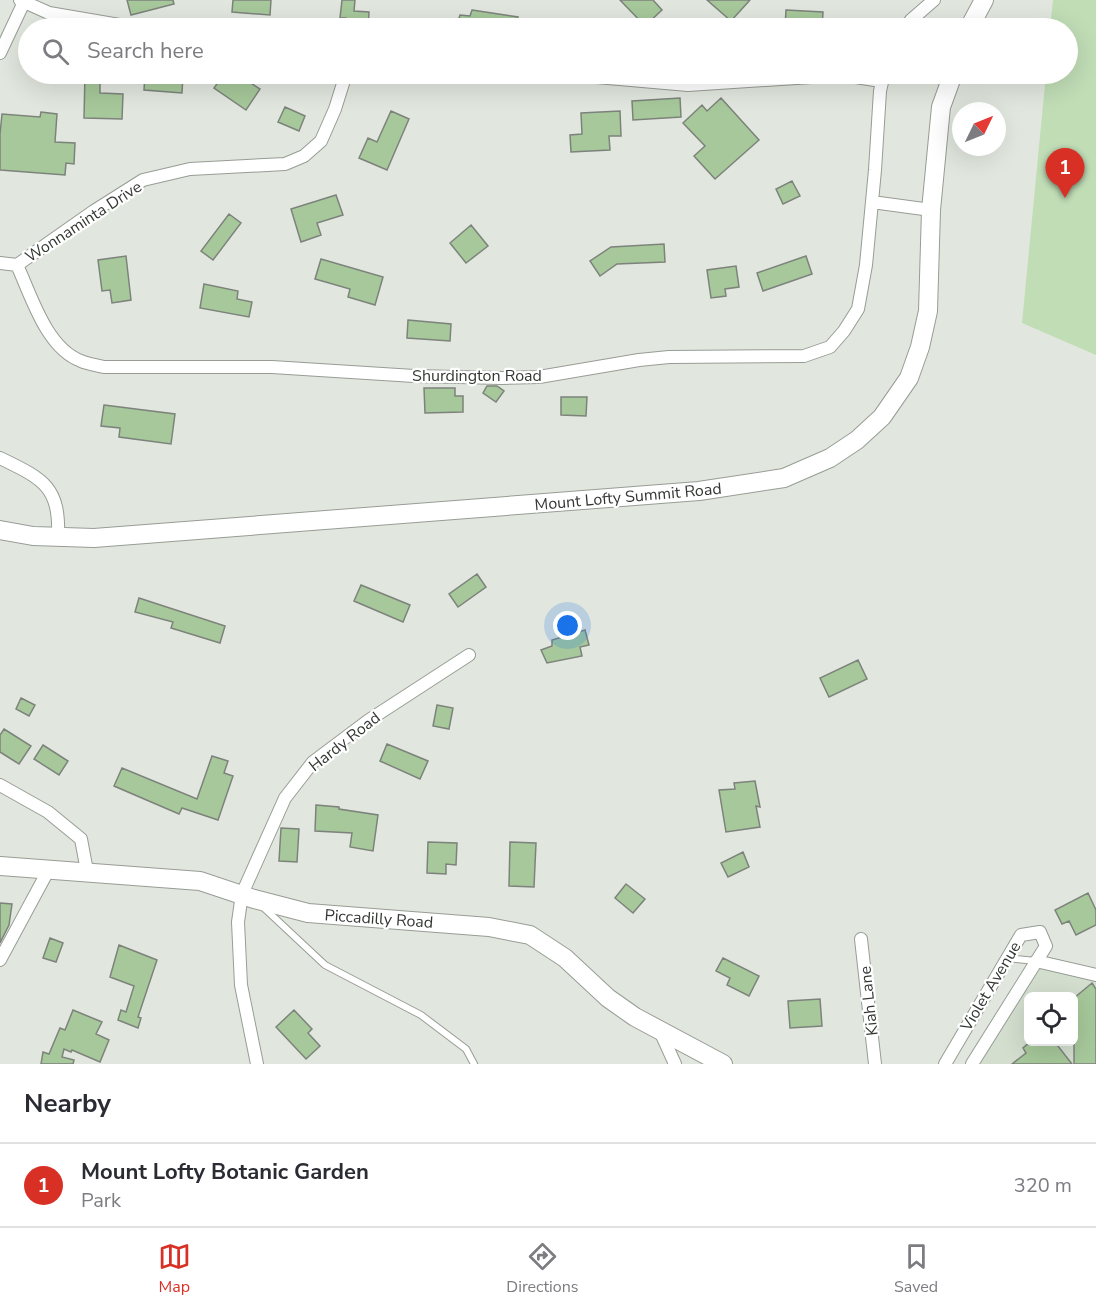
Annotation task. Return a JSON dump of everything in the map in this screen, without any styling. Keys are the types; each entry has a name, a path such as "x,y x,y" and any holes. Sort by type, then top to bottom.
{"main road":[{"path":"974,18 984,0"},
{"name":"Mount Lofty Summit Road","path":"0,530 33,536 94,538 699,491 784,478 830,458 857,440 882,417 909,378 920,347 928,311 931,210 941,107 949,84"},
{"name":"Piccadilly Road","path":"0,866 200,881 308,913 489,927 530,935 565,958 608,998 635,1017 723,1064"}],"street":[{"path":"913,18 934,0"},
{"path":"0,53 22,1 50,13 79,18"},
{"name":"Wonnaminta Drive","path":"17,265 143,180 190,169 285,164 304,156 321,141 343,84"},
{"path":"677,84 704,84"},
{"name":"Shurdington Road","path":"17,265 47,331 58,344 79,361 104,367 272,367 414,376 502,378 538,377 649,359 804,356 830,347 858,309 866,266 882,84"},
{"path":"872,202 931,210"},
{"path":"0,263 17,265"},
{"path":"0,458 47,486 56,501 58,537"},
{"name":"Hardy Road","path":"257,1064 241,985 238,922 285,798 313,762 369,720 469,655"},
{"path":"0,785 48,812 81,839 87,871"},
{"path":"0,960 49,869"},
{"name":"Violet Avenue","path":"945,1064 1021,935 1040,932 1046,946 972,1064"},
{"name":"Kiah Lane","path":"861,939 874,1064"},
{"path":"1036,962 1096,975"},
{"path":"660,1030 675,1064"}],"lane":[{"path":"248,896 325,965 421,1015 466,1048 474,1064"},
{"path":"1006,958 1036,962"}],"shaded area":[{"path":"1036,961 1096,975 1096,1064 972,1064"}],"green space":[{"path":"1053,0 1096,0 1096,355 1022,323 1045,84 1078,84 1078,18 1051,18"}],"building":[{"path":"127,0 173,0 174,4 131,15"},
{"path":"233,0 271,0 270,15 232,12"},
{"path":"342,0 355,0 354,11 369,12 369,18 340,18"},
{"path":"620,0 653,0 662,10 654,18 637,18"},
{"path":"707,0 750,0 734,18 728,18"},
{"path":"472,10 518,17 459,18 460,15 470,16"},
{"path":"786,10 823,12 823,18 786,18"},
{"path":"85,84 100,84 100,93 123,94 122,119 84,118"},
{"path":"144,84 182,84 182,93 144,90"},
{"path":"217,84 252,84 260,89 246,110 214,88"},
{"path":"680,98 681,117 633,120 632,101"},
{"path":"721,98 759,140 715,179 694,156 705,146 683,123 702,105 707,111"},
{"path":"285,107 305,116 299,131 278,122"},
{"path":"391,111 409,119 387,170 359,158 368,138 377,142"},
{"path":"620,111 621,136 609,136 610,150 571,152 570,135 582,134 581,113"},
{"path":"41,112 57,114 55,142 75,143 74,164 66,163 65,175 0,170 2,114 40,117"},
{"path":"792,181 800,196 783,204 776,189"},
{"path":"336,195 343,215 317,223 321,235 301,242 291,209"},
{"path":"229,214 241,223 213,260 201,251"},
{"path":"471,225 488,246 466,263 450,243"},
{"path":"664,244 665,262 617,264 600,276 590,261 611,247"},
{"path":"126,256 131,300 112,303 110,290 102,291 98,260"},
{"path":"806,256 812,274 763,291 757,273"},
{"path":"321,259 383,277 375,305 348,297 350,289 315,279"},
{"path":"736,266 739,287 725,289 726,296 711,298 707,270"},
{"path":"204,284 238,291 237,299 252,302 249,317 200,308"},
{"path":"408,320 451,324 450,341 407,338"},
{"path":"487,386 497,386 504,391 496,402 483,393"},
{"path":"424,388 455,388 455,396 463,396 463,412 425,413"},
{"path":"561,397 587,397 586,416 561,415"},
{"path":"104,405 175,414 171,444 119,437 120,428 101,426"},
{"path":"477,574 486,587 458,607 449,594"},
{"path":"361,585 410,605 403,622 354,601"},
{"path":"139,598 225,626 220,643 171,628 173,622 135,612"},
{"path":"585,630 589,645 580,647 582,656 547,663 541,650 552,646 552,640"},
{"path":"858,660 867,679 829,697 820,678"},
{"path":"21,698 35,705 29,716 16,709"},
{"path":"437,705 453,708 449,729 433,726"},
{"path":"4,729 31,746 19,764 0,752 0,735"},
{"path":"387,744 428,761 420,779 380,761"},
{"path":"43,745 68,761 59,775 34,759"},
{"path":"212,756 228,761 224,773 233,776 218,820 182,808 179,814 114,786 122,768 197,799"},
{"path":"755,781 760,807 756,806 760,827 726,832 719,790 735,789 734,783"},
{"path":"316,805 378,815 373,851 350,847 352,833 315,831"},
{"path":"281,828 299,829 297,862 279,861"},
{"path":"428,842 457,843 456,865 446,864 446,874 427,873"},
{"path":"510,842 536,843 534,887 509,886"},
{"path":"743,852 749,867 728,877 721,863"},
{"path":"626,884 645,899 633,913 615,898"},
{"path":"1088,893 1096,910 1096,925 1076,935 1069,921 1062,924 1055,910"},
{"path":"0,903 12,904 9,925 0,943"},
{"path":"50,938 63,943 56,962 43,958"},
{"path":"119,945 157,960 138,1017 141,1018 138,1028 118,1020 121,1010 126,1012 134,986 110,977"},
{"path":"723,958 759,976 749,996 727,985 730,978 716,971"},
{"path":"1092,983 1096,989 1096,1064 1074,1064 1074,1046 1078,1046 1078,995"},
{"path":"820,999 822,1026 790,1028 788,1001"},
{"path":"73,1010 102,1022 96,1034 109,1040 100,1062 64,1049 62,1057 74,1060 73,1064 41,1064 43,1052 49,1054 60,1028 65,1030"},
{"path":"294,1010 312,1029 308,1033 320,1046 306,1059 276,1027"},
{"path":"1025,1046 1058,1046 1072,1064 1012,1064 1026,1053 1023,1048"}],"place":[{"name":"Mount Lofty Botanic Garden","path":"1065,198"}]}
